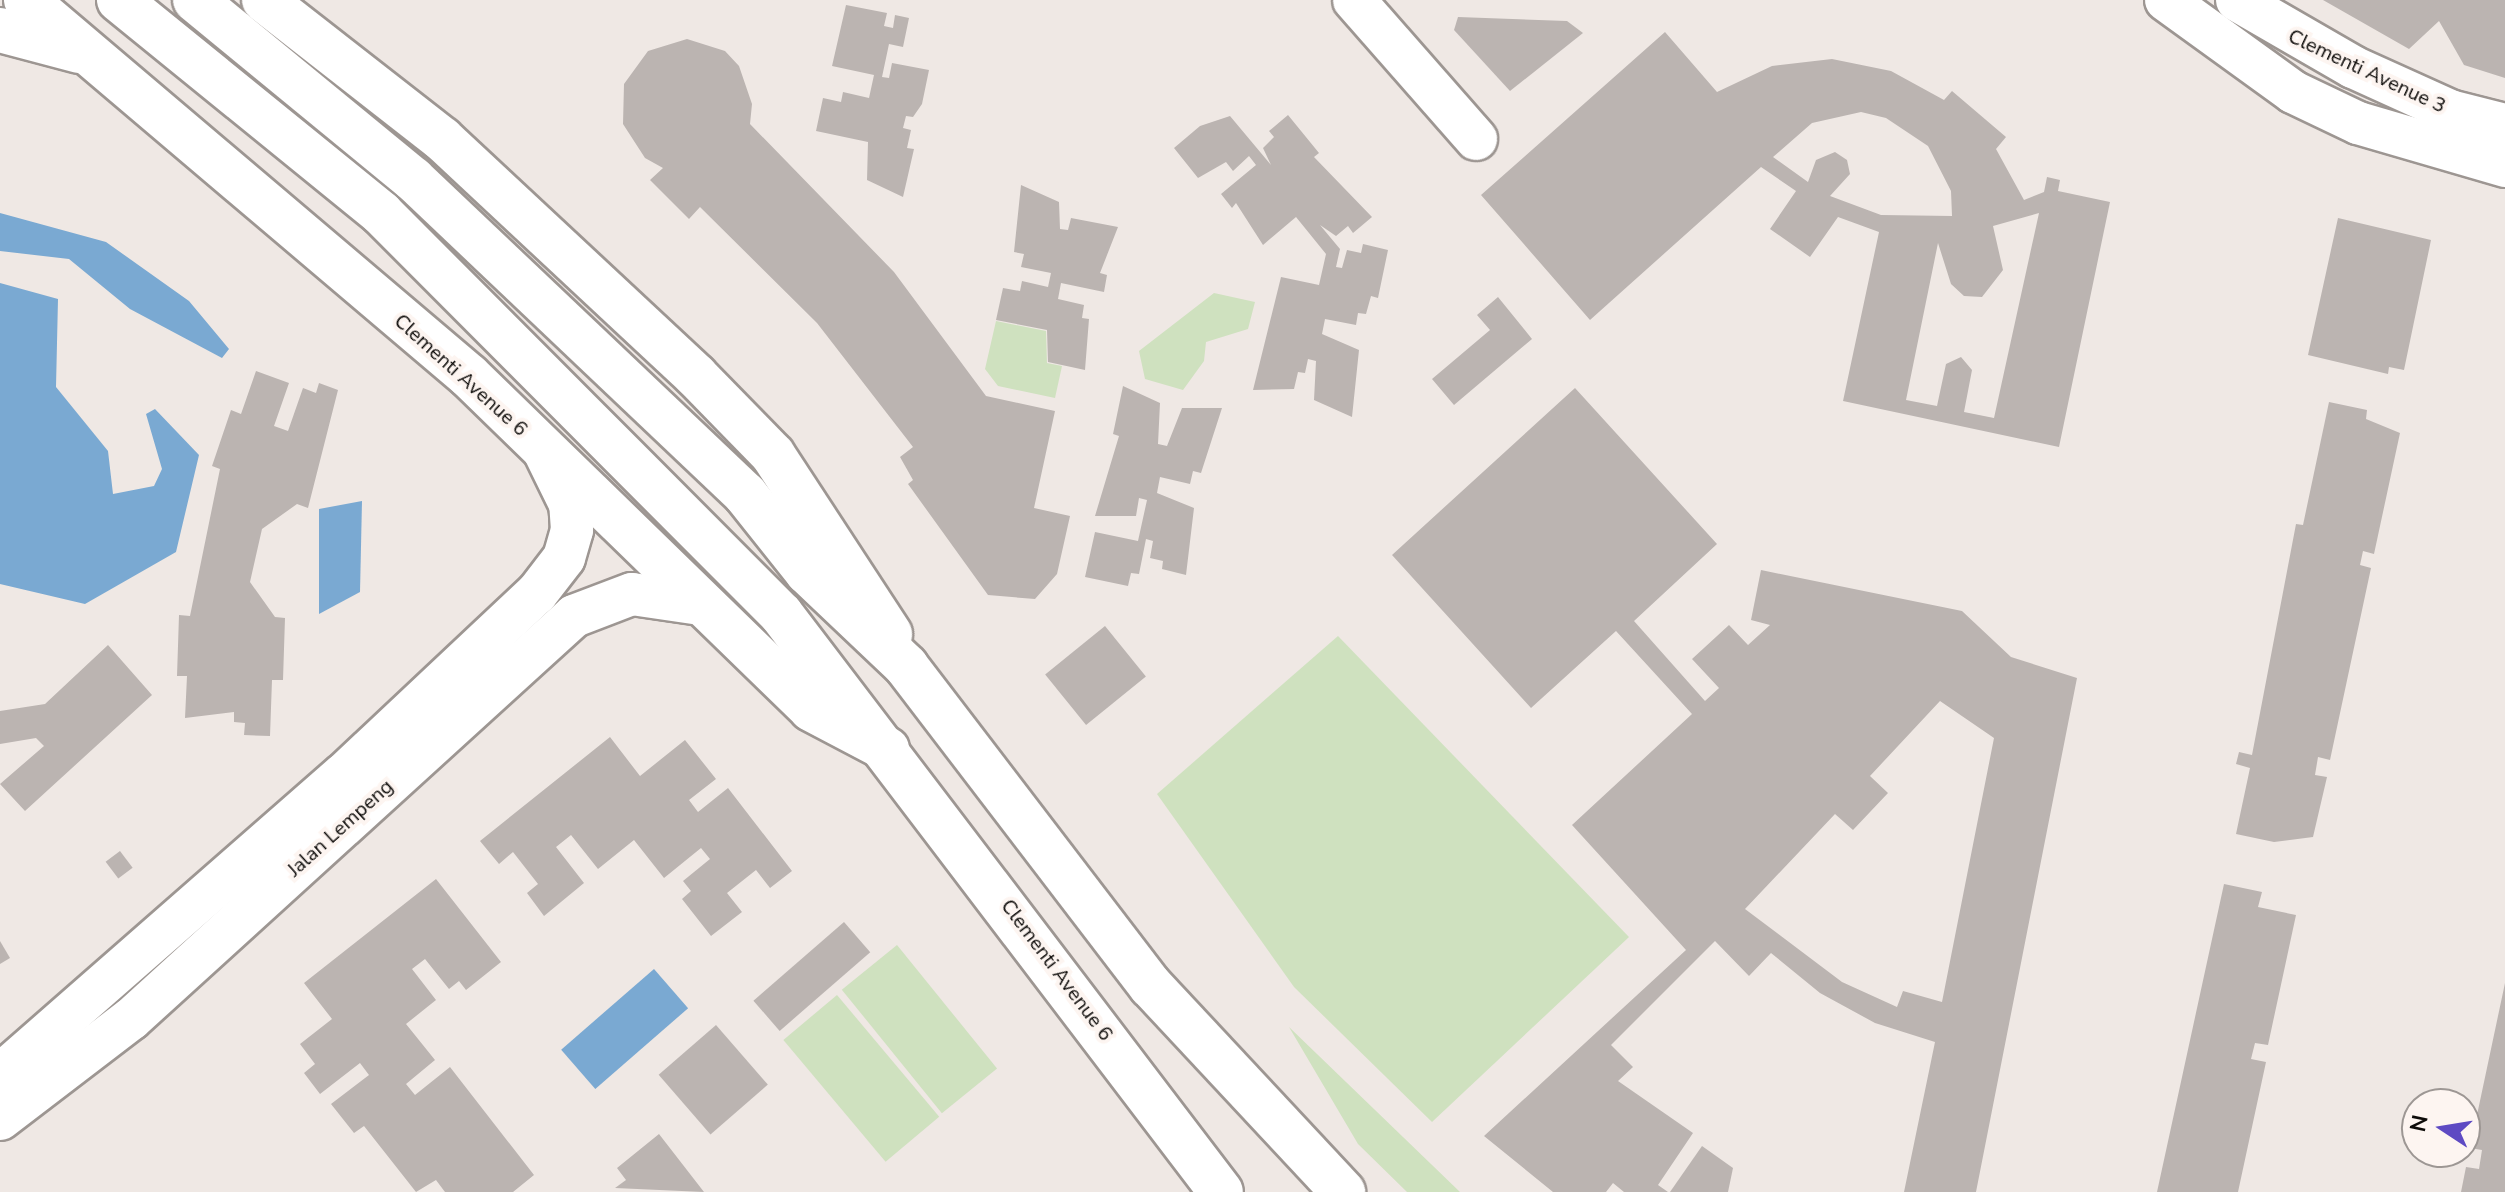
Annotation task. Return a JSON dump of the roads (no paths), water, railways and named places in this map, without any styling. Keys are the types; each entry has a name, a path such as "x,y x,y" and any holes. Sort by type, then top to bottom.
{"main road":[{"name":"Clementi Avenue 6","path":"26,0 97,56 469,376 700,604 831,725 890,751"},
{"name":"Clementi Avenue 6","path":"119,0 381,213 701,528 890,751 1221,1192"},
{"path":"195,0 478,241 745,494 807,572 906,666 1151,986 1301,1192"},
{"path":"264,0 442,139 773,455 876,604 906,666"},
{"path":"0,30 97,56"},
{"path":"1151,986 1343,1192"}],"street":[{"path":"1354,0 1476,139"},
{"path":"2166,0 2293,92 2358,123 2505,166"},
{"name":"Clementi Avenue 3","path":"2237,0 2353,67 2450,111 2505,125"},
{"name":"Jalan Lempeng","path":"0,1075 331,786 537,593 564,558 572,530 570,504 545,452"},
{"name":"Jalan Lempeng","path":"0,1119 131,1019 574,616 632,594 700,604"}],"water":[{"path":"0,213 106,242 189,301 229,349 222,358 130,309 69,259 0,251"},
{"path":"0,283 58,299 56,387 108,451 113,494 154,486 162,469 146,414 155,409 199,455 176,552 85,604 0,584"},
{"path":"362,501 360,592 319,614 319,509"},
{"path":"654,969 688,1008 595,1089 561,1050"}]}
